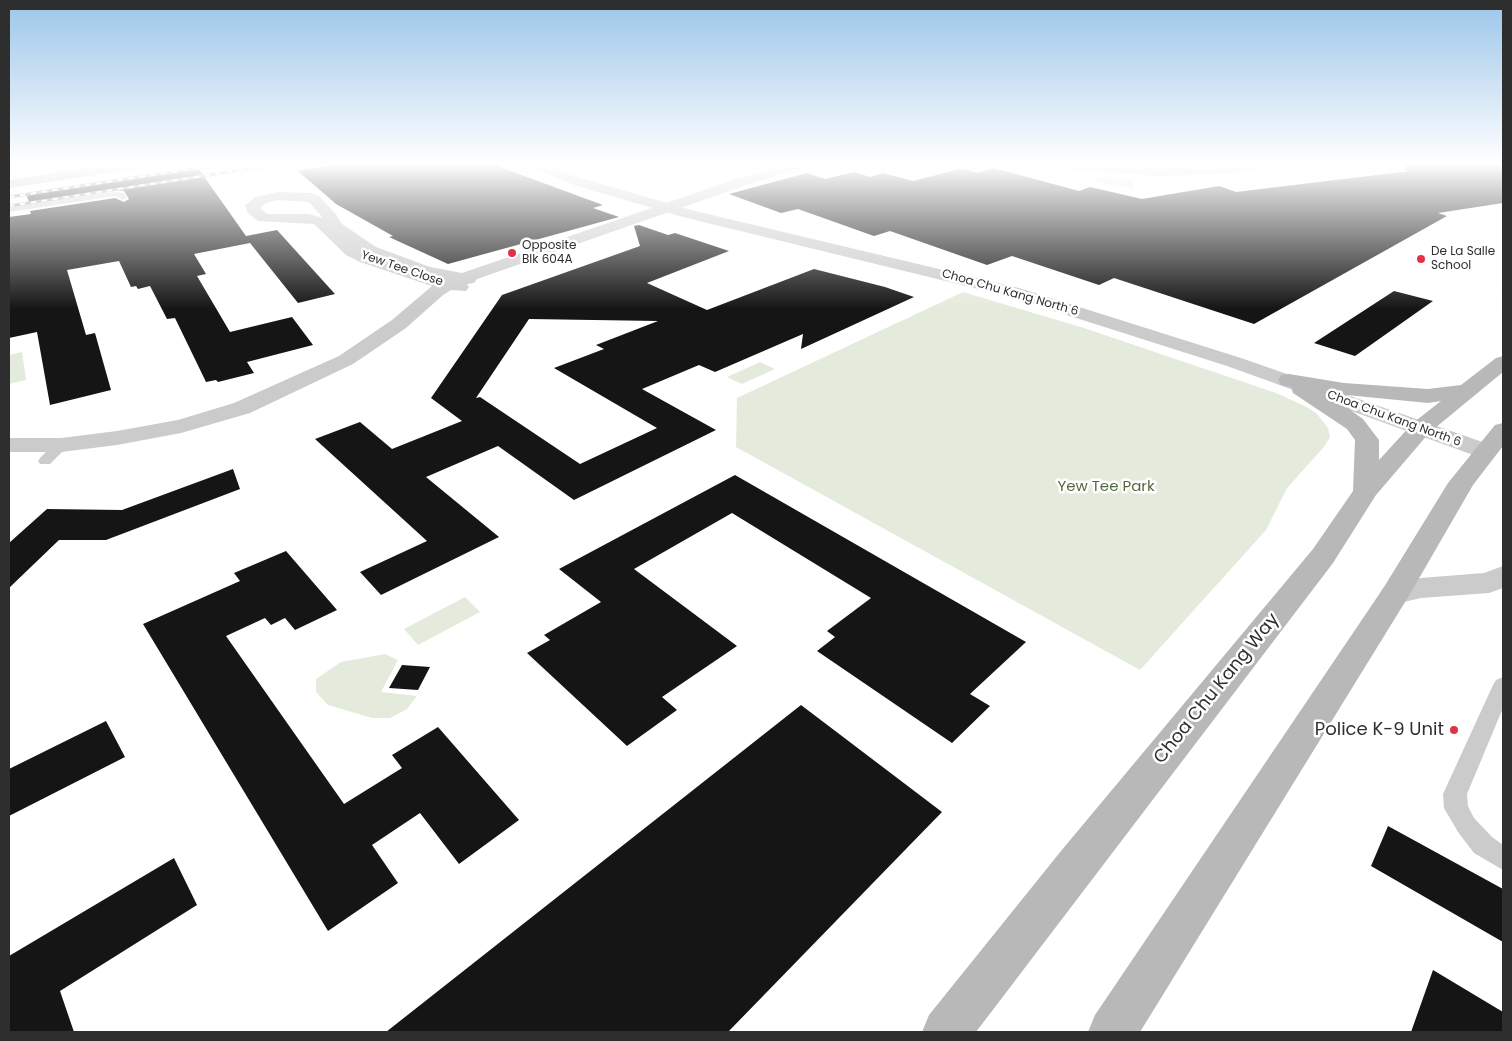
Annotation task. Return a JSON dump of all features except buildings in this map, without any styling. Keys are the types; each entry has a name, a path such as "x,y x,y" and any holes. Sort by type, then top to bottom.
{"main road":[{"name":"Choa Chu Kang Way","path":"946,1032 1082,857 1323,556 1366,491 1421,428 1503,362"},
{"path":"1289,380 1344,390 1403,395 1428,396 1465,391"},
{"path":"1289,380 1349,419 1367,440 1366,491"},
{"path":"1112,1032 1395,594 1461,483 1494,441"}],"street":[{"name":"Yew Tee Close","path":"255,212 263,218 309,218 320,222 352,252 389,267 464,281"},
{"name":"Yew Tee Close","path":"326,212 336,227 370,250 426,271 464,281"},
{"path":"9,445 90,458 202,435 303,397 344,376 382,352 464,281 658,212"},
{"name":"Choa Chu Kang North 6","path":"683,212 1013,292 1289,380 1421,428 1494,441"},
{"path":"9,462 53,453"},
{"path":"1395,594 1421,588 1489,583 1503,576"}],"lane":[{"path":"1503,685 1455,794 1456,808 1466,826 1483,845 1503,858"}],"green space":[{"name":"Yew Tee Park","path":"963,292 1084,328 1276,393 1307,407 1317,414 1328,428 1330,437 1324,447 1287,488 1266,530 1140,670 736,447 737,398"},
{"path":"22,352 26,380 9,384 9,355"},
{"path":"760,362 775,369 742,384 727,377"},
{"path":"465,597 480,612 418,645 404,629"},
{"path":"385,654 398,660 381,692 417,696 407,709 390,718 372,718 328,705 316,692 316,679 341,662"}],"place":[{"name":"Opposite Blk 604A","path":"512,253"},
{"name":"De La Salle School","path":"1421,259"},
{"name":"Police K-9 Unit","path":"1454,730"}]}
